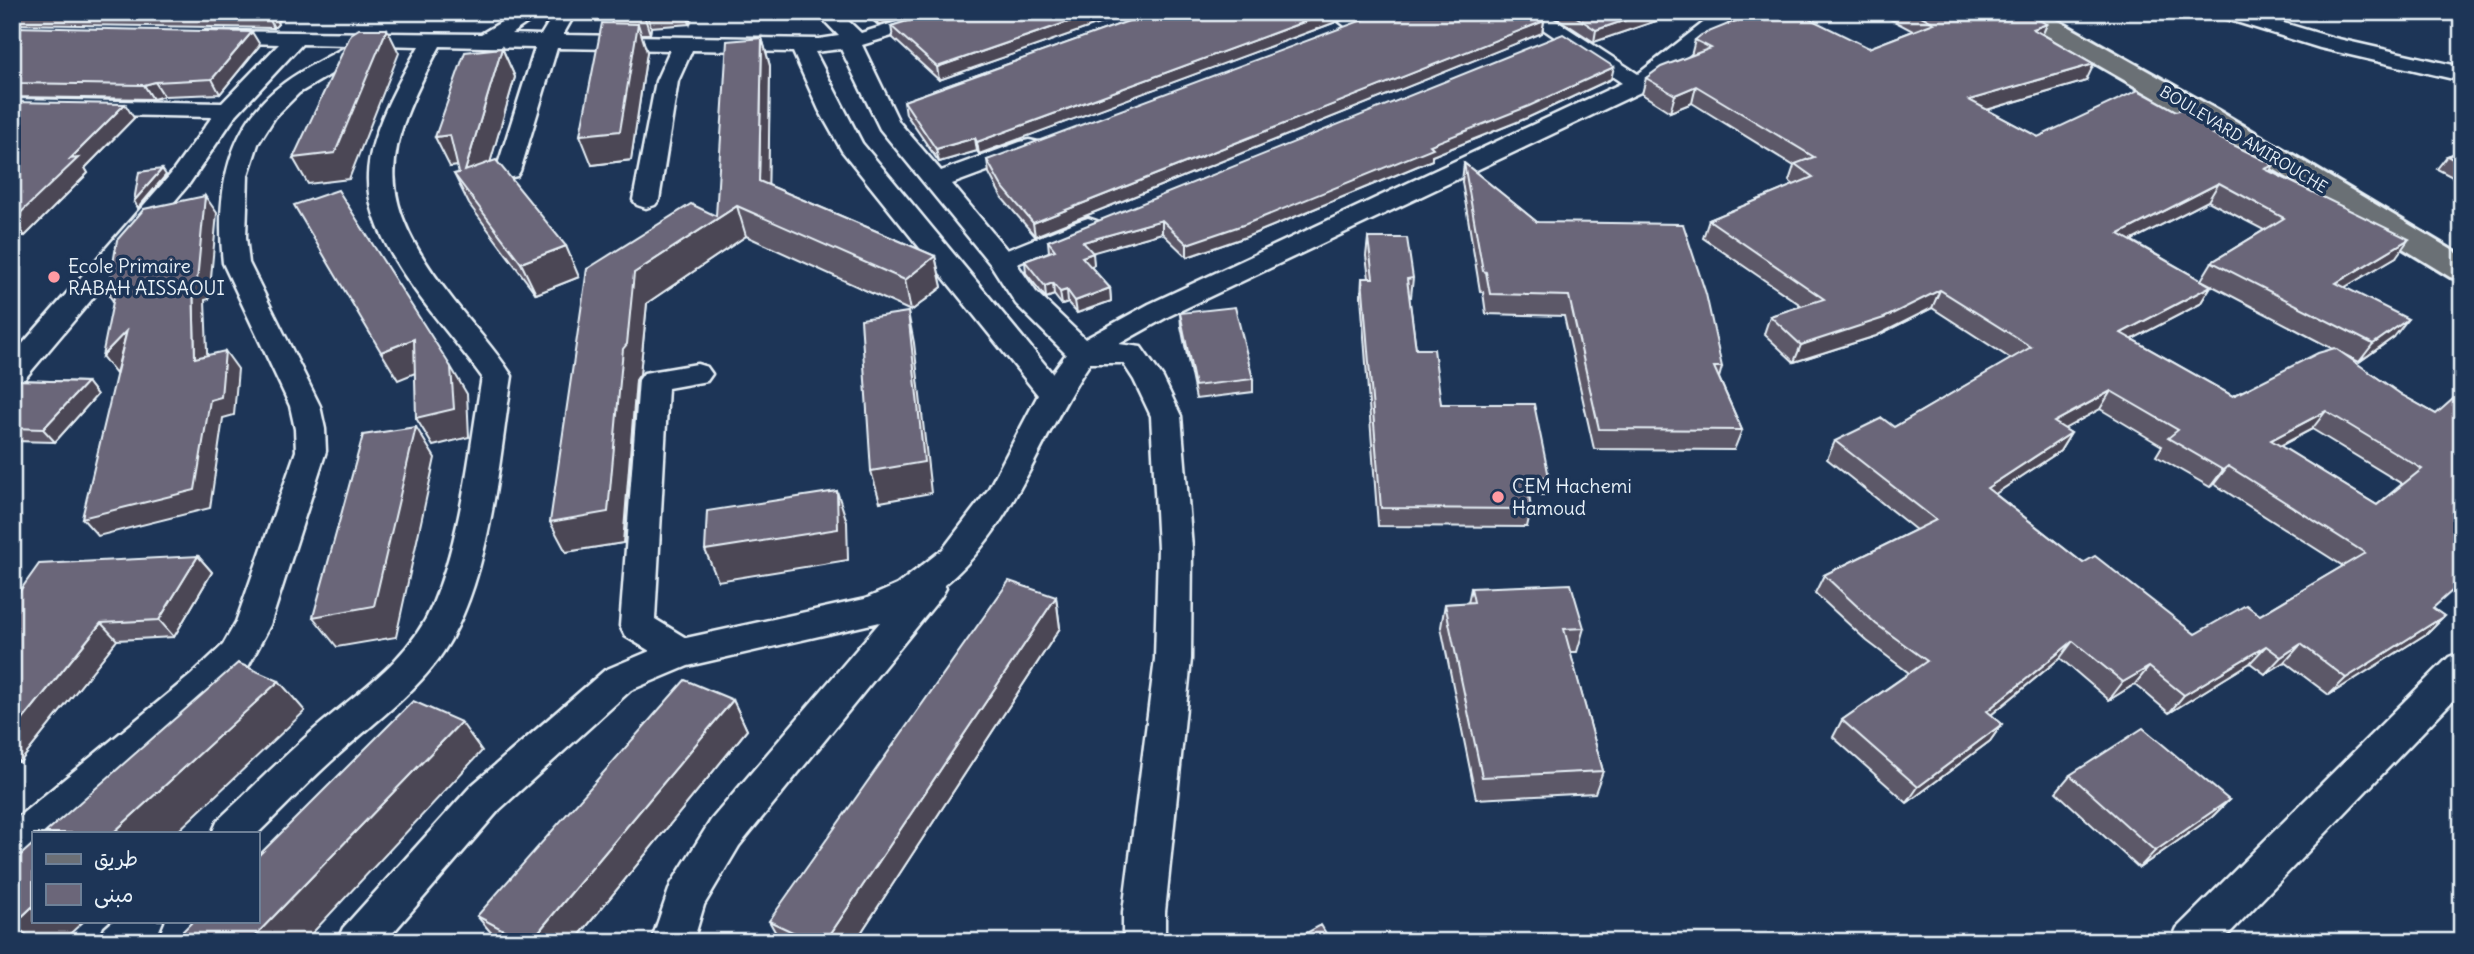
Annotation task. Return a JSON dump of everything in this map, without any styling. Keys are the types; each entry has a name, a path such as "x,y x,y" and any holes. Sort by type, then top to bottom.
{"main road":[{"name":"BOULEVARD AMIROUCHE","path":"2024,12 2207,116 2462,270"}],"street":[{"path":"485,41 533,12"},
{"path":"508,171 548,42 566,12"},
{"path":"826,12 853,41 888,124 1002,261 1026,298 1082,353 1130,354 1149,378 1166,415 1175,548 1173,659 1144,912 1144,942"},
{"path":"188,35 375,39 418,34 485,41 801,45 853,41 951,12"},
{"path":"1528,12 1639,84"},
{"path":"672,942 685,898 725,833 955,558 1000,497 1052,394 1082,353 1159,310 1639,84 1731,12"},
{"path":"2224,12 2328,43 2462,74"},
{"path":"1334,23 1368,20"},
{"path":"233,832 322,746 389,690 425,650 448,610 468,547 497,376 425,283 387,217 380,173 394,123 415,72 418,34"},
{"path":"1537,45 1563,35"},
{"path":"12,375 180,179 228,110 297,37"},
{"path":"12,846 204,686 236,655 253,625 311,451 305,406 236,263 233,237 236,175 246,144 265,114 292,88 375,39"},
{"path":"646,200 667,80 684,44"},
{"path":"801,45 851,146 1052,394"},
{"path":"882,110 907,101"},
{"path":"12,106 228,110"},
{"path":"938,181 1056,136"},
{"path":"1002,261 1104,220"},
{"path":"682,653 637,626 654,380 698,374"},
{"path":"358,942 485,798 618,680 682,653 872,611 909,594 955,558"},
{"path":"2192,942 2462,667"},
{"path":"120,942 141,922"}],"building":[{"path":"127,12 268,12 267,14"},
{"path":"611,12 646,12 645,18 610,18"},
{"path":"937,12 1097,12 937,67 891,26"},
{"path":"1154,12 1331,12 977,142 975,138 936,149 904,101"},
{"path":"1384,12 1532,12 1544,21 1033,223 1001,185 987,160"},
{"path":"1569,12 1650,12 1596,30"},
{"path":"1758,12 1796,12 1869,48 1934,23 1914,12 2024,12 2047,24 2033,29 2094,64 1969,100 2038,137 2138,90 2176,111 2189,107 2229,130 2213,135 2274,165 2265,169 2409,239 2336,283 2408,319 2373,344 2212,262 2284,218 2219,183 2119,234 2211,286 2121,333 2233,396 2318,353 2335,348 2402,395 2436,414 2462,391 2462,582 2433,608 2444,616 2346,678 2301,644 2281,657 2266,646 2184,695 2149,667 2123,682 2073,641 1987,711 2002,724 1918,787 1842,720 1927,661 1876,624 1824,575 1936,520 1835,441 1882,418 1894,427 2031,347 1940,290 1884,318 1801,345 1770,316 1824,299 1709,220 1813,177 1795,164 1814,157 1696,86 1675,95 1646,78 1661,67 1711,48 1695,40 1701,35","holes":["2111,391 2178,430 2168,438 2223,470 2228,466 2365,553 2260,615 2246,605 2195,634 2095,556 2083,563 1987,488 2071,433 2054,422","2326,411 2422,469 2377,505 2271,440"]},
{"path":"602,23 638,24 620,131 580,135"},
{"path":"12,27 252,32 212,79 144,85 12,83"},
{"path":"359,29 387,29 335,153 293,158 351,34"},
{"path":"1563,34 1614,67 1529,106 1430,145 1433,148 1246,224 1187,244 1162,220 1083,242 1093,253 1082,257 1110,288 1075,301 1067,290 1060,292 1053,283 1045,286 1025,261 1055,250 1048,241"},
{"path":"762,38 759,181 935,256 905,280 737,206 634,273 627,344 623,349 608,512 550,522 587,269 691,204 716,216 727,41"},
{"path":"502,48 465,171 496,160 566,246 521,263 454,174 459,173 450,135 435,137 465,52"},
{"path":"12,102 125,104 70,159 78,158 12,221"},
{"path":"2462,151 2462,164 2447,156"},
{"path":"1464,163 1537,222 1683,224 1706,294 1722,367 1714,367 1742,430 1599,429 1569,296 1490,294 1486,272 1483,271"},
{"path":"162,169 134,201 139,172"},
{"path":"338,190 451,367 454,409 416,418 414,339 381,352 294,205"},
{"path":"205,196 197,281 193,282 195,358 225,351 221,397 210,400 195,490 82,518 127,330 102,356 115,292 108,294 117,240 144,209"},
{"path":"1368,238 1407,238 1413,278 1407,279 1416,349 1434,349 1441,404 1534,404 1549,477 1526,476 1531,509 1381,508 1362,278 1373,278"},
{"path":"1235,307 1253,379 1195,386 1180,313"},
{"path":"908,312 924,462 871,471 861,319"},
{"path":"12,380 87,382 43,429 12,428"},
{"path":"416,427 374,606 313,617 363,435"},
{"path":"837,491 838,529 705,550 707,511"},
{"path":"198,556 159,620 101,623 12,733 12,602 39,564"},
{"path":"1009,581 1056,597 825,942 814,942 769,921"},
{"path":"1571,584 1584,628 1564,629 1603,771 1482,777 1445,604 1474,602 1471,588"},
{"path":"238,663 279,681 114,832 46,832"},
{"path":"685,680 733,700 530,942 477,916"},
{"path":"413,701 461,722 249,942 172,942 192,922 259,922 259,855"},
{"path":"2143,728 2229,800 2155,851 2070,775"},
{"path":"32,845 32,907 13,925 12,863"},
{"path":"1321,925 1331,942 1290,942"},
{"path":"1383,935 1387,942 1370,942"}],"place":[{"name":"Ecole Primaire RABAH AISSAOUI","path":"54,277"},
{"name":"CEM Hachemi Hamoud","path":"1498,497"}]}
